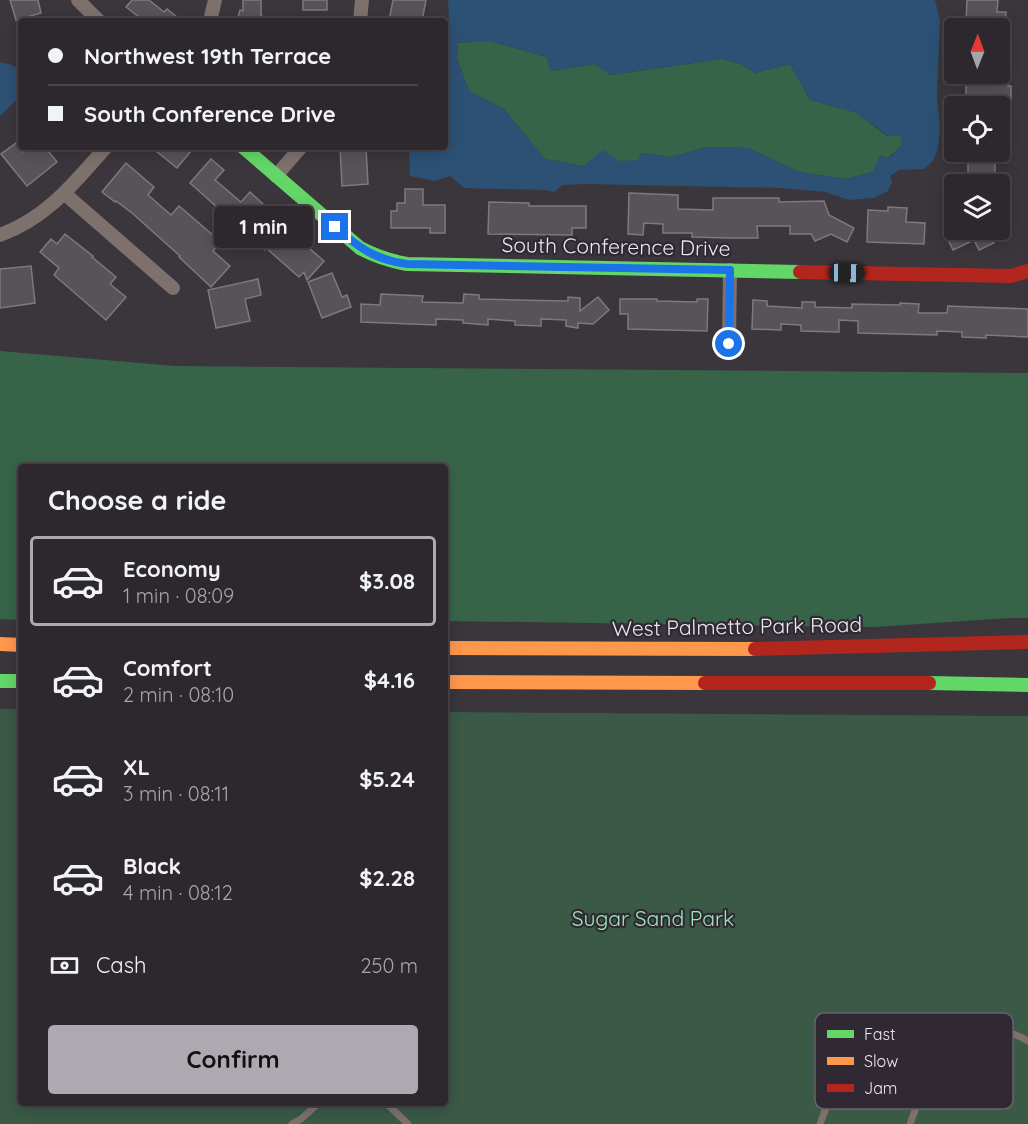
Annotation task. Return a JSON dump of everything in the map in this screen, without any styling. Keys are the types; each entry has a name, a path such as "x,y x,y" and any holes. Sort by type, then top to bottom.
{"main road":[{"name":"South Conference Drive","path":"246,150 360,248 382,259 395,262 1011,276 1028,271"},
{"name":"West Palmetto Park Road","path":"448,681 474,666 720,650 1028,642"},
{"path":"0,644 18,645"},
{"name":"West Palmetto Park Road","path":"448,649 474,666 1028,685"},
{"path":"0,681 18,681"}],"street":[{"path":"78,0 96,18"},
{"path":"211,18 215,0"},
{"path":"360,18 362,0"},
{"path":"0,235 43,213 65,194 103,150"},
{"path":"276,176 298,150"},
{"path":"65,194 173,288"},
{"path":"729,344 730,270"}],"lane":[{"path":"1013,1035 1028,1041"},
{"path":"292,1124 316,1106"},
{"path":"390,1106 408,1124"},
{"path":"820,1124 826,1109"},
{"path":"910,1124 915,1109"}],"green space":[{"path":"489,41 547,57 551,71 595,64 611,75 722,59 741,64 755,73 790,64 810,100 855,112 887,136 901,135 901,146 888,158 880,156 873,172 845,179 799,172 748,148 708,147 671,157 641,153 639,160 583,166 545,159 504,109 469,91 457,59 458,43"},
{"path":"0,351 175,366 1028,373 1028,618 875,627 448,621 448,464 18,464 18,620 0,619"},
{"name":"Sugar Sand Park","path":"0,709 18,709 18,1106 448,1106 448,712 1028,716 1028,1124 0,1124"}],"water":[{"path":"448,0 935,0 940,20 937,96 940,130 937,152 933,161 924,169 899,170 890,176 892,182 888,191 873,198 849,200 825,192 782,188 586,184 563,185 554,192 464,188 450,176 435,181 410,176 409,150 448,150 448,70 450,63","holes":["489,41 547,57 550,71 595,64 610,75 722,59 741,64 755,73 790,64 810,100 855,112 888,136 901,135 901,146 889,158 880,156 873,172 845,179 799,172 748,148 708,147 671,157 640,153 639,160 620,161 603,150 583,166 545,159 504,109 469,91 457,59 458,43"]},
{"path":"0,62 18,68 18,99 0,116"}],"building":[{"path":"10,0 38,0 41,13 16,20"},
{"path":"132,0 149,0 164,12 167,9 178,18 140,18 126,7"},
{"path":"243,0 261,0 261,16 268,18 238,18 240,10 243,11"},
{"path":"303,0 327,0 327,10 303,10"},
{"path":"393,0 426,0 423,18 390,18"},
{"path":"967,0 998,0 997,12 1006,12 1006,18 966,18"},
{"path":"966,84 1011,86 1011,105 1010,96 966,96"},
{"path":"16,143 18,150 23,152 47,150 57,162 27,186 1,154"},
{"path":"155,150 191,151 177,168"},
{"path":"340,150 366,150 368,184 342,186"},
{"path":"211,159 224,170 215,180 241,202 250,192 324,261 307,280 304,272 299,277 190,183"},
{"path":"968,162 995,162 995,174 968,174"},
{"path":"126,163 154,187 148,195 171,215 179,206 221,242 213,251 230,266 211,287 132,213 102,192"},
{"path":"405,189 423,189 423,205 445,205 445,233 430,233 430,228 391,228 391,211 397,211 397,203 405,203"},
{"path":"629,193 678,195 678,209 713,210 713,198 779,198 779,202 824,201 829,215 854,228 847,242 831,234 815,241 811,234 790,234 790,226 757,226 758,238 692,237 692,233 663,233 663,224 644,223 643,235 628,234"},
{"path":"489,202 529,203 529,206 586,206 586,228 572,228 572,235 488,234"},
{"path":"888,207 907,208 906,222 925,223 924,244 867,242 868,210 888,211"},
{"path":"65,234 116,277 110,284 126,297 106,320 54,275 59,268 40,252 51,239 57,244"},
{"path":"948,240 974,240 953,250"},
{"path":"974,240 992,240 994,243 979,250"},
{"path":"31,266 35,303 0,308 0,269"},
{"path":"332,273 342,297 347,295 351,307 322,318 308,282"},
{"path":"258,279 261,295 245,299 250,321 216,328 208,290"},
{"path":"381,294 423,296 422,302 463,303 464,294 479,295 479,299 568,301 568,297 580,298 580,311 598,297 609,310 593,324 578,323 578,328 566,326 566,320 541,319 541,326 515,325 515,321 488,319 488,325 463,323 463,320 436,319 436,325 361,322 361,304 380,305"},
{"path":"620,299 697,302 697,299 708,299 707,331 628,329 628,314 620,314"},
{"path":"753,300 767,301 767,306 802,308 802,302 815,302 815,307 852,308 852,304 919,304 918,313 947,313 948,306 1028,309 1028,337 986,335 986,338 962,337 962,332 937,331 937,335 858,333 858,321 839,320 839,332 801,331 801,325 781,324 781,330 752,329"}],"traffic: fast":[{"path":"246,150 360,248 401,263 800,272"},
{"path":"0,681 18,681"},
{"path":"929,683 1028,685"}],"traffic: slow":[{"path":"0,644 18,645"},
{"path":"448,648 755,649"},
{"path":"448,682 705,683"}],"traffic: jam":[{"path":"800,272 1011,276 1028,271"},
{"path":"755,649 1028,642"},
{"path":"705,683 929,683"}],"route":[{"path":"335,227 360,248 371,254 382,259 407,264 730,270 729,344"}]}
